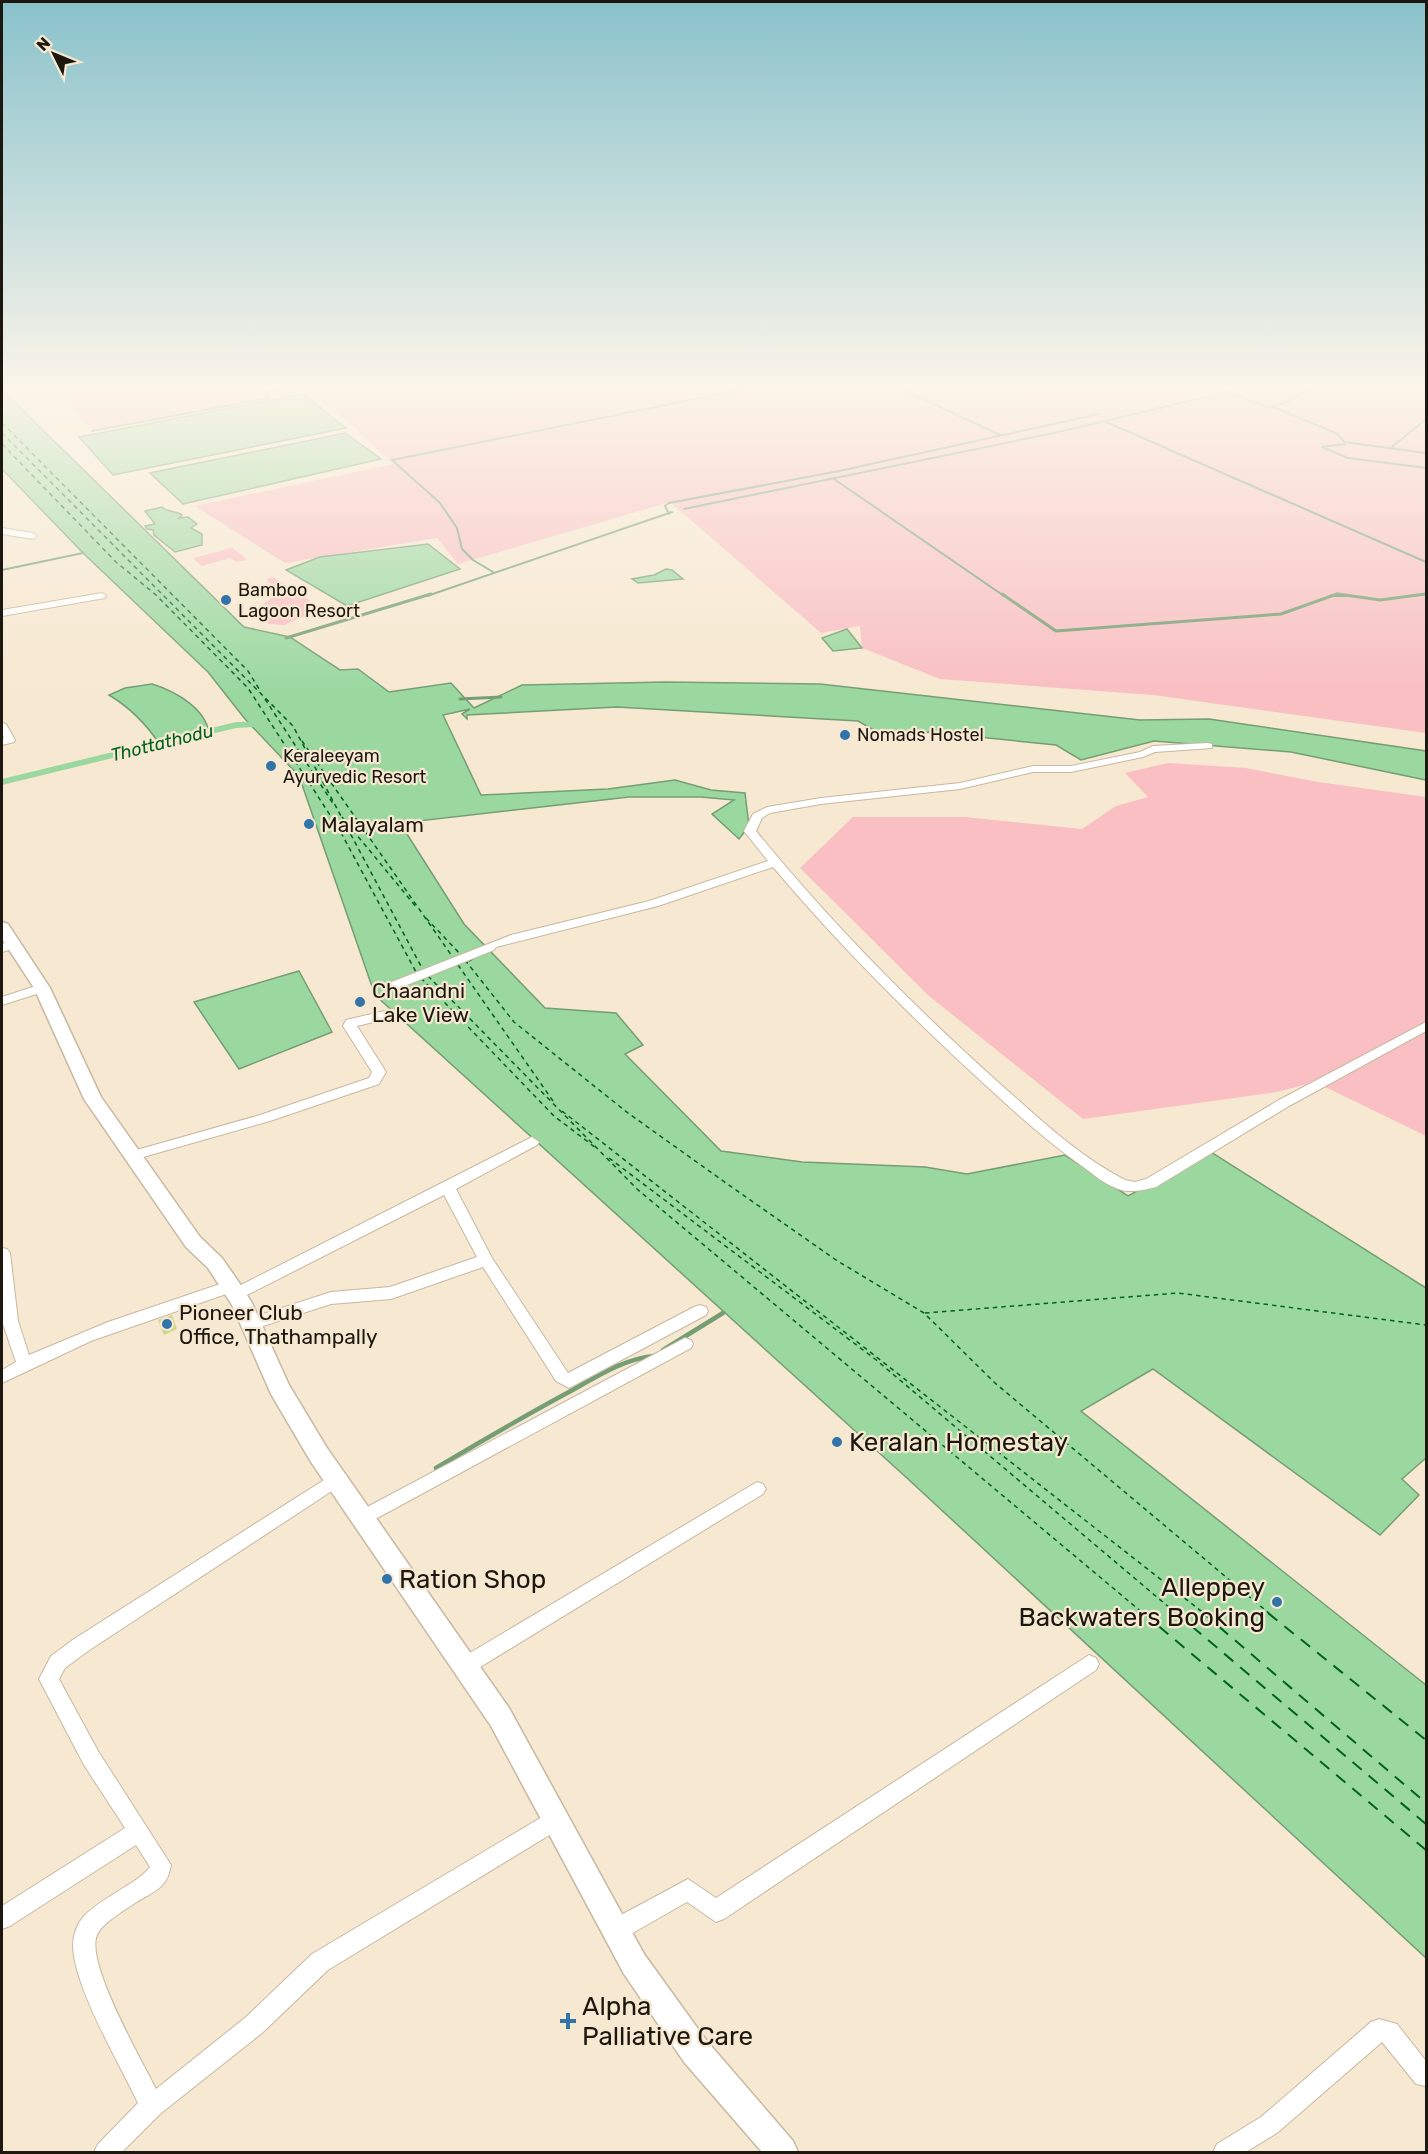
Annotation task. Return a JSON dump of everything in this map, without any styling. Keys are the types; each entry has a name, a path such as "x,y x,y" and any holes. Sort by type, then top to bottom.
{"main road":[{"path":"6,940 42,988 88,1090 131,1156 193,1242 215,1263 234,1290 279,1388 335,1480 500,1717 544,1797 554,1821 634,1964 695,2051 782,2152"}],"street":[{"path":"2,531 33,536"},
{"path":"2,613 102,596"},
{"path":"2,726 10,740 2,742"},
{"path":"1208,746 1161,748 1071,769 1033,769 913,793 820,801 767,810 757,816 750,831 829,925 963,1058 1049,1135 1107,1177 1122,1185 1135,1187 1151,1183 1284,1103 1426,1026"},
{"path":"393,986 494,945 542,929 576,924 716,884 775,862"},
{"path":"2,1001 42,988"},
{"path":"131,1156 265,1118 374,1081 379,1072 350,1026 351,1023 393,1013"},
{"path":"2,1377 24,1363 107,1329 234,1290 445,1188 532,1142"},
{"path":"445,1188 452,1193 486,1260 562,1377 569,1382 579,1374 700,1311"},
{"path":"2,1253 11,1327 24,1363"},
{"path":"251,1324 331,1298 391,1293 486,1260"},
{"path":"362,1518 685,1344"},
{"path":"152,2106 92,1982 85,1959 83,1939 95,1922 159,1875 160,1865 91,1758 49,1679 58,1662 81,1645 335,1480"},
{"path":"465,1666 757,1489"},
{"path":"615,1930 688,1890 716,1911 1089,1664"},
{"path":"106,2152 152,2106 254,2025 320,1962 554,1821"},
{"path":"2,1918 138,1832"},
{"path":"1225,2152 1269,2125 1379,2030 1384,2029 1389,2032 1424,2076"}],"shaded area":[{"path":"268,491 1426,491 1426,733 1153,695 940,679 862,648 860,626 821,633 670,502 458,564 437,538 285,563 195,506"},
{"path":"232,548 248,560 237,562 230,558 202,566 193,558"},
{"path":"273,577 309,600 316,611 284,625 269,624 256,609 279,593 266,579"},
{"path":"1168,763 1246,768 1318,782 1426,797 1426,1136 1315,1082 1277,1092 1083,1119 929,996 800,868 853,817 965,817 1082,829 1116,806 1148,797 1125,773"}],"water":[{"path":"23,491 105,491 244,627 290,637 340,670 358,669 389,692 451,683 474,708 522,685 665,682 820,684 1140,720 1209,719 1426,751 1426,780 1291,752 1154,741 1081,760 1056,745 929,732 889,739 858,721 617,707 467,715 467,719 462,714 470,709 443,715 481,795 608,789 675,780 711,790 745,793 749,826 739,839 712,814 734,800 701,797 629,797 400,823 464,924 545,1008 616,1013 643,1045 625,1054 721,1151 802,1162 925,1167 967,1174 1065,1155 1128,1196 1211,1152 1426,1288 1426,1458 1402,1479 1419,1495 1380,1535 1153,1369 1081,1411 1426,1685 1426,1958 908,1479 375,995 299,776 245,719 208,672 83,553"},
{"path":"169,491 242,491 183,504"},
{"path":"162,507 182,515 179,518 188,517 197,524 191,528 202,534 202,545 175,552 154,535 153,530 147,529 145,526 155,524 145,511"},
{"path":"428,544 460,569 347,606 286,570 320,557"},
{"path":"666,569 672,570 683,579 638,583 632,579 654,575"},
{"path":"847,629 862,648 833,651 822,638"},
{"path":"152,684 171,691 190,703 204,719 209,738 161,746 138,718 109,695 125,688"},
{"path":"299,971 332,1032 239,1069 194,1002"}],"building":[{"name":"Pioneer Club Office, Thathampally","path":"172,1315 177,1329 164,1335 158,1320"}],"waterway":[{"path":"426,491 440,503 457,528 462,549 473,560 493,572"},
{"path":"669,513 665,506 669,503 735,491"},
{"path":"684,509 774,491"},
{"path":"851,491 1004,596"},
{"path":"1263,491 1426,562"},
{"path":"427,596 669,513"},
{"path":"2,570 83,553"},
{"path":"286,638 431,594"},
{"path":"1002,594 1056,631 1281,614 1337,594"},
{"path":"1338,594 1380,600 1425,594"},
{"path":"1413,596 1426,594"},
{"path":"1332,596 1349,596"},
{"path":"460,699 501,697"},
{"name":"Thottathodu","path":"2,782 236,725 268,724"},
{"path":"663,1350 723,1313"},
{"path":"436,1468 600,1375 631,1361 654,1356"}],"ferry route":[{"path":"47,491 116,562 156,595 248,688 339,829 416,972"},
{"path":"59,491 293,726 423,970"},
{"path":"69,491 248,671 261,692"},
{"path":"265,699 334,805"},
{"path":"302,741 454,959"},
{"path":"342,817 417,908"},
{"path":"426,918 462,956"},
{"path":"469,961 478,956"},
{"path":"465,960 514,1022 628,1113 726,1183 836,1260 924,1313 995,1383 1270,1614"},
{"path":"458,965 553,1101"},
{"path":"428,976 637,1189 1144,1614"},
{"path":"421,978 554,1116 596,1148"},
{"path":"562,1111 1205,1614"},
{"path":"609,1158 875,1359 1177,1614"},
{"path":"925,1313 1178,1293 1426,1325"},
{"path":"1143,1613 1426,1850"},
{"path":"1176,1613 1426,1824"},
{"path":"1203,1613 1426,1803"},
{"path":"1268,1613 1426,1740"}],"place":[{"name":"Bamboo Lagoon Resort","path":"226,600"},
{"name":"Nomads Hostel","path":"845,735"},
{"name":"Keraleeyam Ayurvedic Resort","path":"271,766"},
{"name":"Malayalam","path":"309,824"},
{"name":"Chaandni Lake View","path":"360,1002"},
{"name":"Pioneer Club Office, Thathampally","path":"167,1324"},
{"name":"Keralan Homestay","path":"837,1442"},
{"name":"Ration Shop","path":"387,1579"},
{"name":"Alleppey Backwaters Booking","path":"1277,1602"},
{"name":"Alpha Palliative Care","path":"568,2021"}]}
